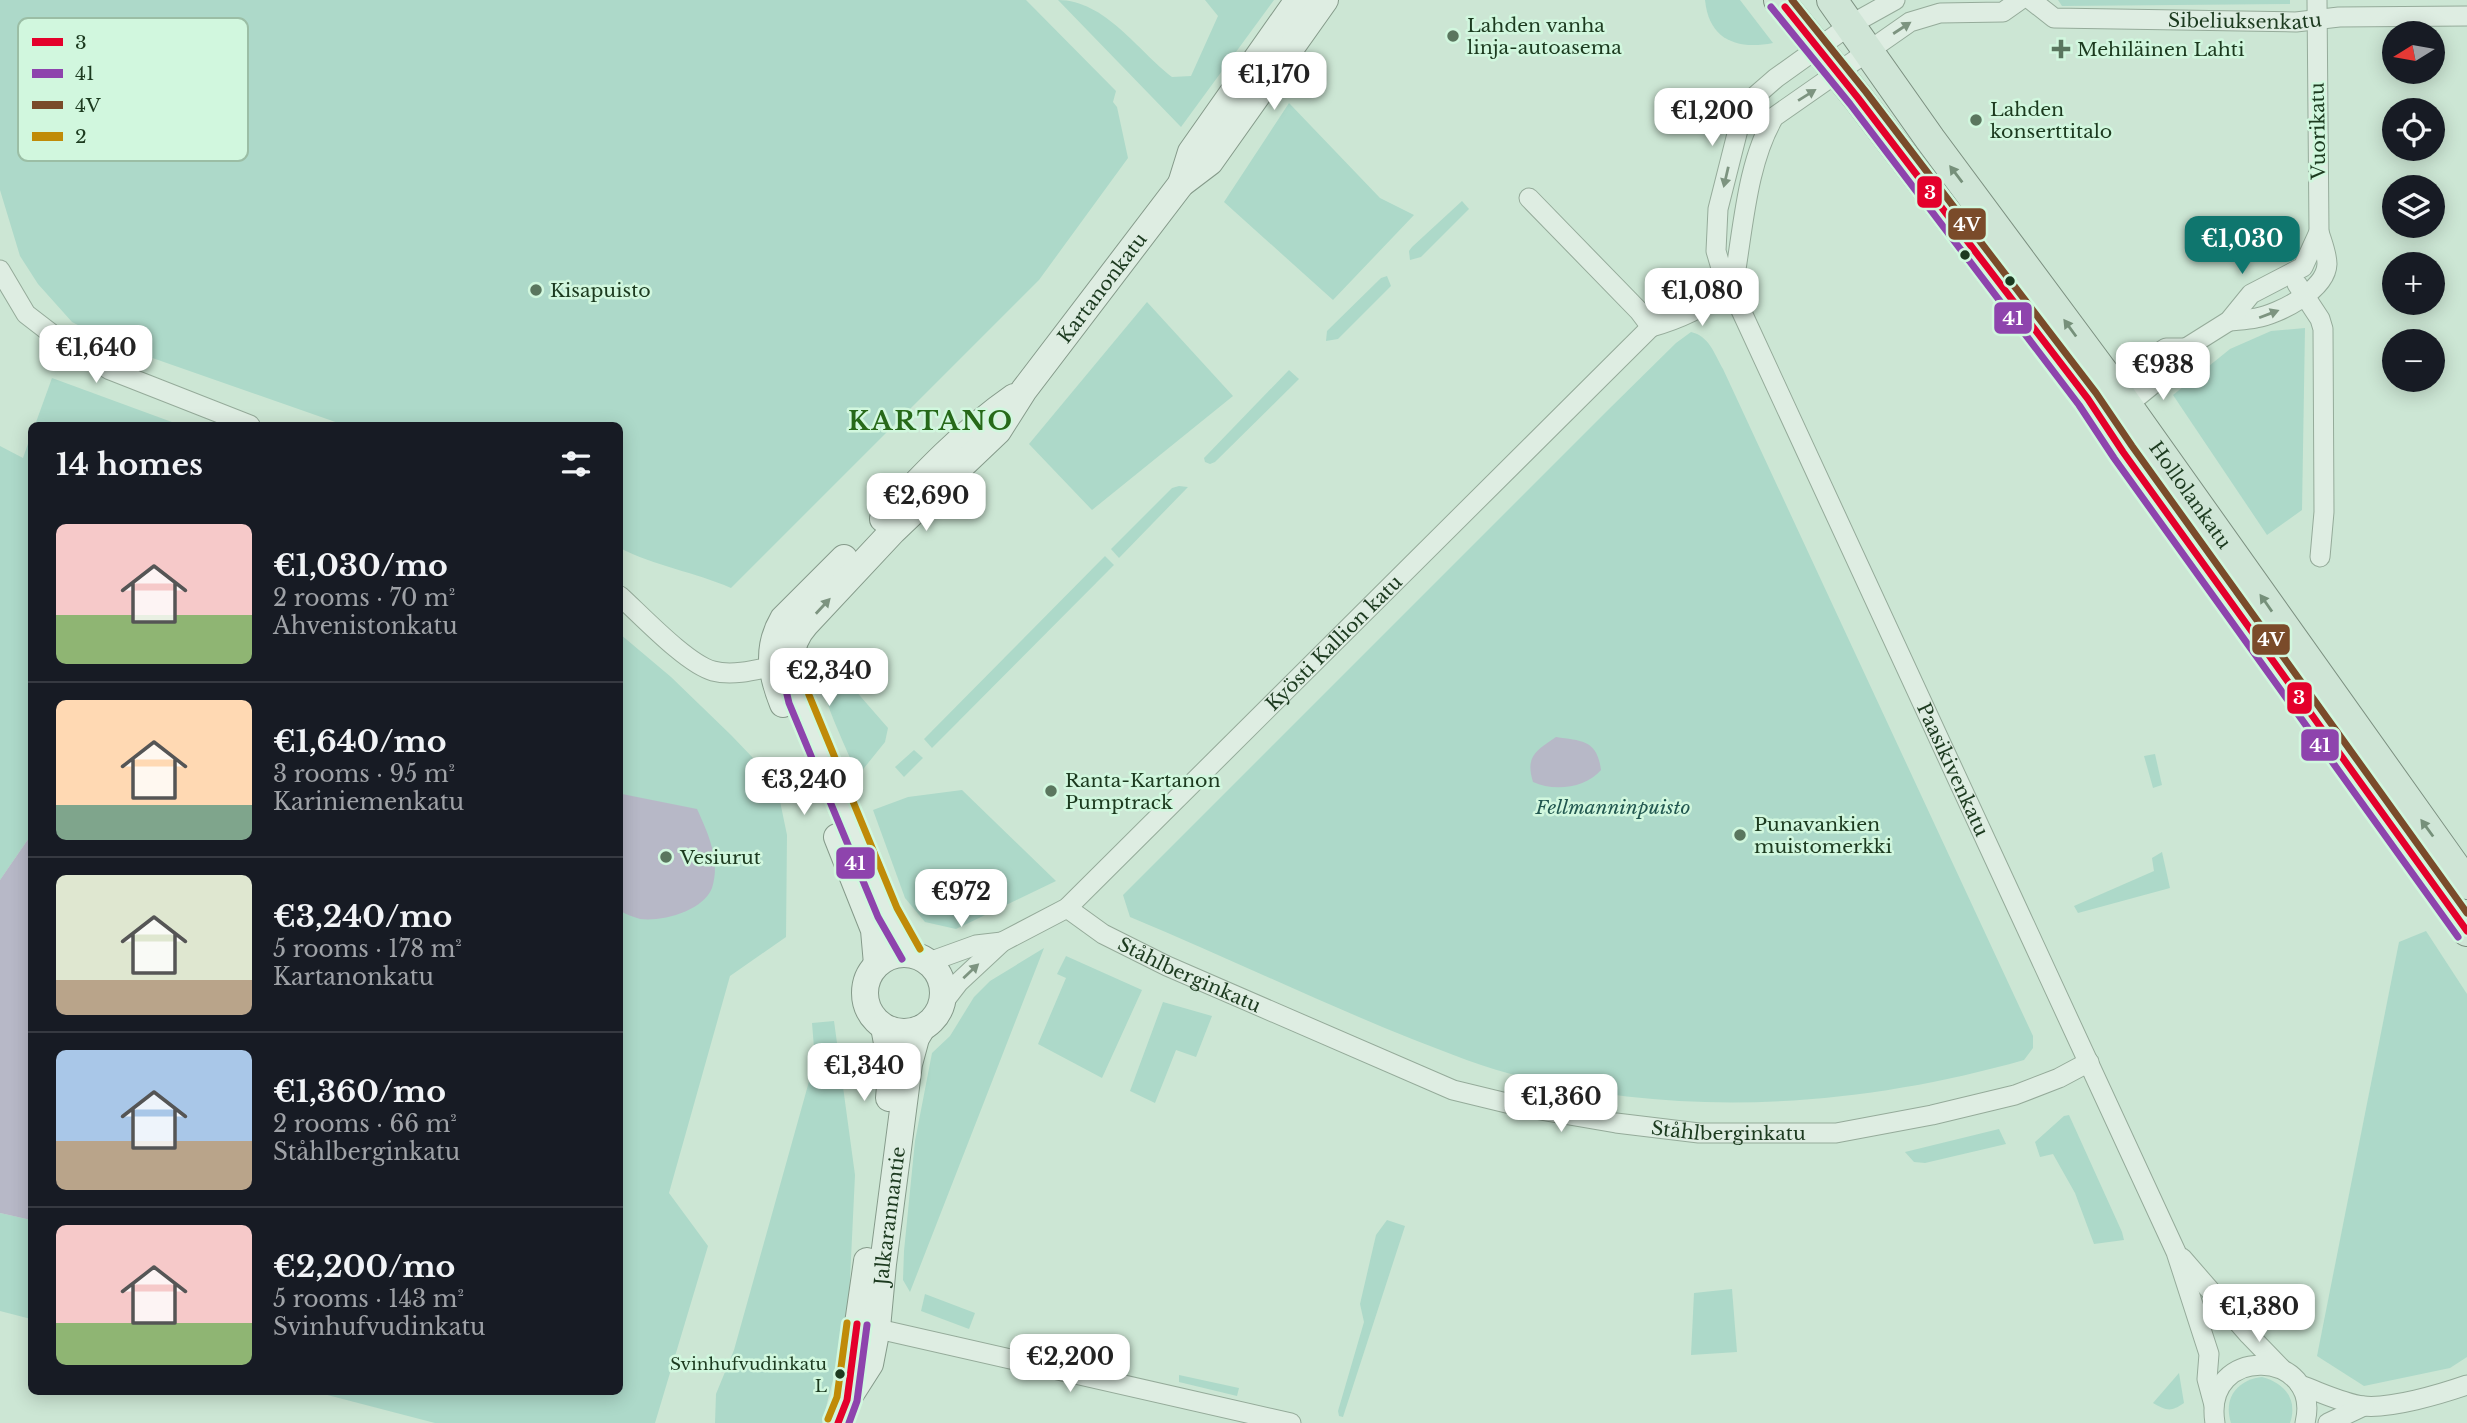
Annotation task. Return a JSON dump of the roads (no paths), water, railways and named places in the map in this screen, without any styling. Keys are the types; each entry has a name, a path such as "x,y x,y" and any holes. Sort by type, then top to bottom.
{"main road":[{"name":"Kartanonkatu","path":"1181,184 1191,152 1298,0"},
{"name":"Kartanonkatu","path":"877,964 874,930 783,704 781,665 798,633 893,531 998,431 1024,390 1181,184 1210,162 1325,0"},
{"name":"Hollolankatu","path":"1779,0 2107,403 2467,884"},
{"name":"Hollolankatu","path":"1839,10 1938,150 2467,931"},
{"name":"Kartanonkatu","path":"920,958 888,913 799,699 781,665 771,654 777,630 791,611 909,490 984,418 1024,390"},
{"path":"893,955 920,958 942,981 942,1004 931,1022 922,1028 896,1032 884,1027 869,1011 866,1001 865,988 869,975 877,964 893,955"},
{"name":"Jalkarannantie","path":"843,1412 870,1363 867,1326 891,1082 884,1027"},
{"name":"Jalkarannantie","path":"867,1326 883,1264 908,1064 922,1028"}],"street":[{"path":"1818,49 1839,10 1895,0"},
{"path":"1733,287 1747,203 1763,137 1774,117 1838,73 1876,62 1910,22 1940,13 2003,12 2020,0"},
{"name":"Sibeliuksenkatu","path":"2031,0 2054,18 2296,22 2317,9 2467,16"},
{"name":"Vuorikatu","path":"2305,295 2317,285 2325,273 2327,262 2319,232 2317,9"},
{"name":"Paasikivenkatu","path":"1818,49 1776,78 1753,98 1742,114 1718,209 1716,251 1721,268 1733,287 1739,306 2176,1252 2209,1354 2207,1379 2214,1419"},
{"path":"1529,198 1639,311 1651,327"},
{"path":"2107,403 2174,367 2186,348 2229,321 2250,294 2303,267 2319,232"},
{"path":"0,270 26,314 61,341 110,370 242,422"},
{"path":"2291,275 2320,320 2323,330 2323,512 2320,557"},
{"name":"Kyösti Kallion katu","path":"942,1004 959,982 1002,942 1067,908 1651,327 1669,300 1689,289 1710,283 1733,287"},
{"path":"2229,321 2258,318 2289,306 2305,295"},
{"path":"2107,403 2166,348 2186,348"},
{"path":"623,599 688,656 713,671 738,671 781,665"},
{"name":"Ståhlberginkatu","path":"1067,908 1103,934 1167,965 1453,1090 1523,1107 1616,1124 1699,1133 1836,1133 1933,1115 2015,1095 2059,1078 2089,1062"},
{"name":"Kyösti Kallion katu","path":"920,958 1002,942"},
{"name":"Paasikivenkatu","path":"2176,1252 2249,1335 2300,1385"},
{"path":"867,1326 1292,1423"},
{"path":"2214,1419 2217,1393 2233,1373 2256,1364 2282,1369"},
{"path":"2300,1385 2364,1406 2385,1405 2441,1394 2467,1385"},
{"path":"2300,1385 2308,1414 2305,1423"},
{"path":"2328,1423 2364,1406"}],"water":[{"path":"1556,737 1581,741 1592,747 1601,770 1587,781 1569,786 1550,787 1533,782 1531,760 1543,746"},
{"name":"Vesiurut","path":"623,794 697,809 714,857 712,888 700,903 670,917 640,919 623,912"},
{"path":"28,839 28,1219 0,1213 0,880"}],"place":[{"name":"Lahden vanha linja-autoasema","path":"1453,36"},
{"name":"Mehiläinen Lahti","path":"2061,49"},
{"name":"Lahden konserttitalo","path":"1976,120"},
{"name":"Kisapuisto","path":"536,290"},
{"name":"Ranta-Kartanon Pumptrack","path":"1051,791"},
{"name":"Punavankien muistomerkki","path":"1740,835"},
{"name":"Vesiurut","path":"666,857"},
{"name":"Svinhufvudinkatu L","path":"840,1374"}],"district":[{"name":"KARTANO","path":"931,421"}],"park label":[{"name":"Fellmanninpuisto","path":"1613,807"}]}
